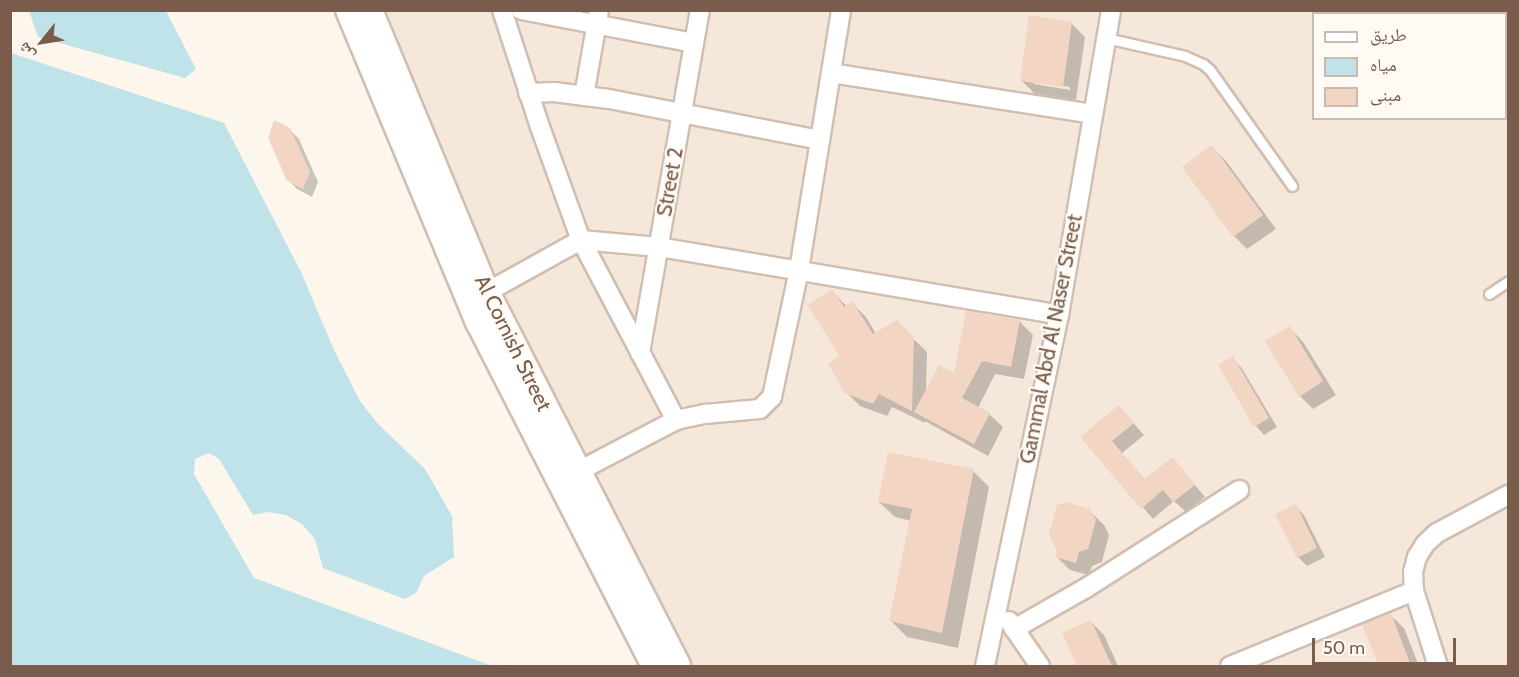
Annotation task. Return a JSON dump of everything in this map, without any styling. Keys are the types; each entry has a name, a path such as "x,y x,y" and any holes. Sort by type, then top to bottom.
{"street":[{"name":"Al Cornish Street","path":"348,10 478,322 654,666"},
{"path":"502,10 528,93 581,240 676,420"},
{"path":"521,10 598,18 694,43"},
{"name":"Street 2","path":"640,353 700,10"},
{"path":"577,472 676,420 705,414 751,411 768,404 775,387 799,270 841,10"},
{"name":"Gammal Abd Al Naser Street","path":"985,666 1059,315 1111,10"},
{"name":"Al Cornish Street","path":"375,12 487,292 678,666"},
{"path":"584,96 598,18"},
{"path":"831,73 1093,114"},
{"path":"528,93 554,92 584,96 820,140"},
{"path":"487,292 581,240 659,247 1059,315"},
{"path":"1014,629 1086,588 1239,490"},
{"path":"1438,666 1414,591 1413,572 1417,557 1425,544 1452,524 1509,495"},
{"path":"1230,666 1414,591"},
{"path":"998,605 1040,666"}],"lane":[{"path":"1106,38 1185,56 1203,64 1210,70 1292,186"},
{"path":"1489,294 1509,281"}],"shaded area":[{"path":"378,11 1508,11 1508,666 686,666 532,376"}],"water":[{"path":"10,11 166,11 301,272 334,350 360,401 378,424 425,469 452,516 454,557 504,666 11,666"}],"pier":[{"path":"11,10 29,11 38,37 185,78 197,68 224,123 11,53"},
{"path":"209,453 219,459 253,515 268,512 286,515 302,524 315,539 323,568 405,599 416,593 424,576 454,557 504,666 492,666 254,578 194,474 195,459"}],"building":[{"path":"1029,15 1072,22 1063,87 1020,81"},
{"path":"274,120 290,128 310,172 303,189 287,181 268,138"},
{"path":"1212,145 1263,215 1233,237 1182,167"},
{"path":"832,289 844,307 852,301 873,334 897,320 914,337 912,411 879,394 873,404 845,393 828,364 839,355 807,305"},
{"path":"966,311 1020,320 1011,367 982,361 962,398 990,413 974,444 914,412 939,365 954,373"},
{"path":"1290,326 1323,381 1299,397 1265,341"},
{"path":"1233,356 1269,418 1254,427 1218,365"},
{"path":"1119,405 1134,423 1112,441 1144,479 1173,457 1195,485 1173,502 1163,490 1141,509 1080,437"},
{"path":"888,452 974,469 942,633 889,621 912,509 878,502"},
{"path":"1066,502 1090,509 1096,520 1088,549 1079,552 1076,563 1055,557 1057,551 1049,535 1057,505"},
{"path":"1296,504 1317,548 1297,558 1275,514"},
{"path":"1391,613 1411,666 1379,666 1362,624"},
{"path":"1091,620 1112,666 1077,666 1062,633"}]}
